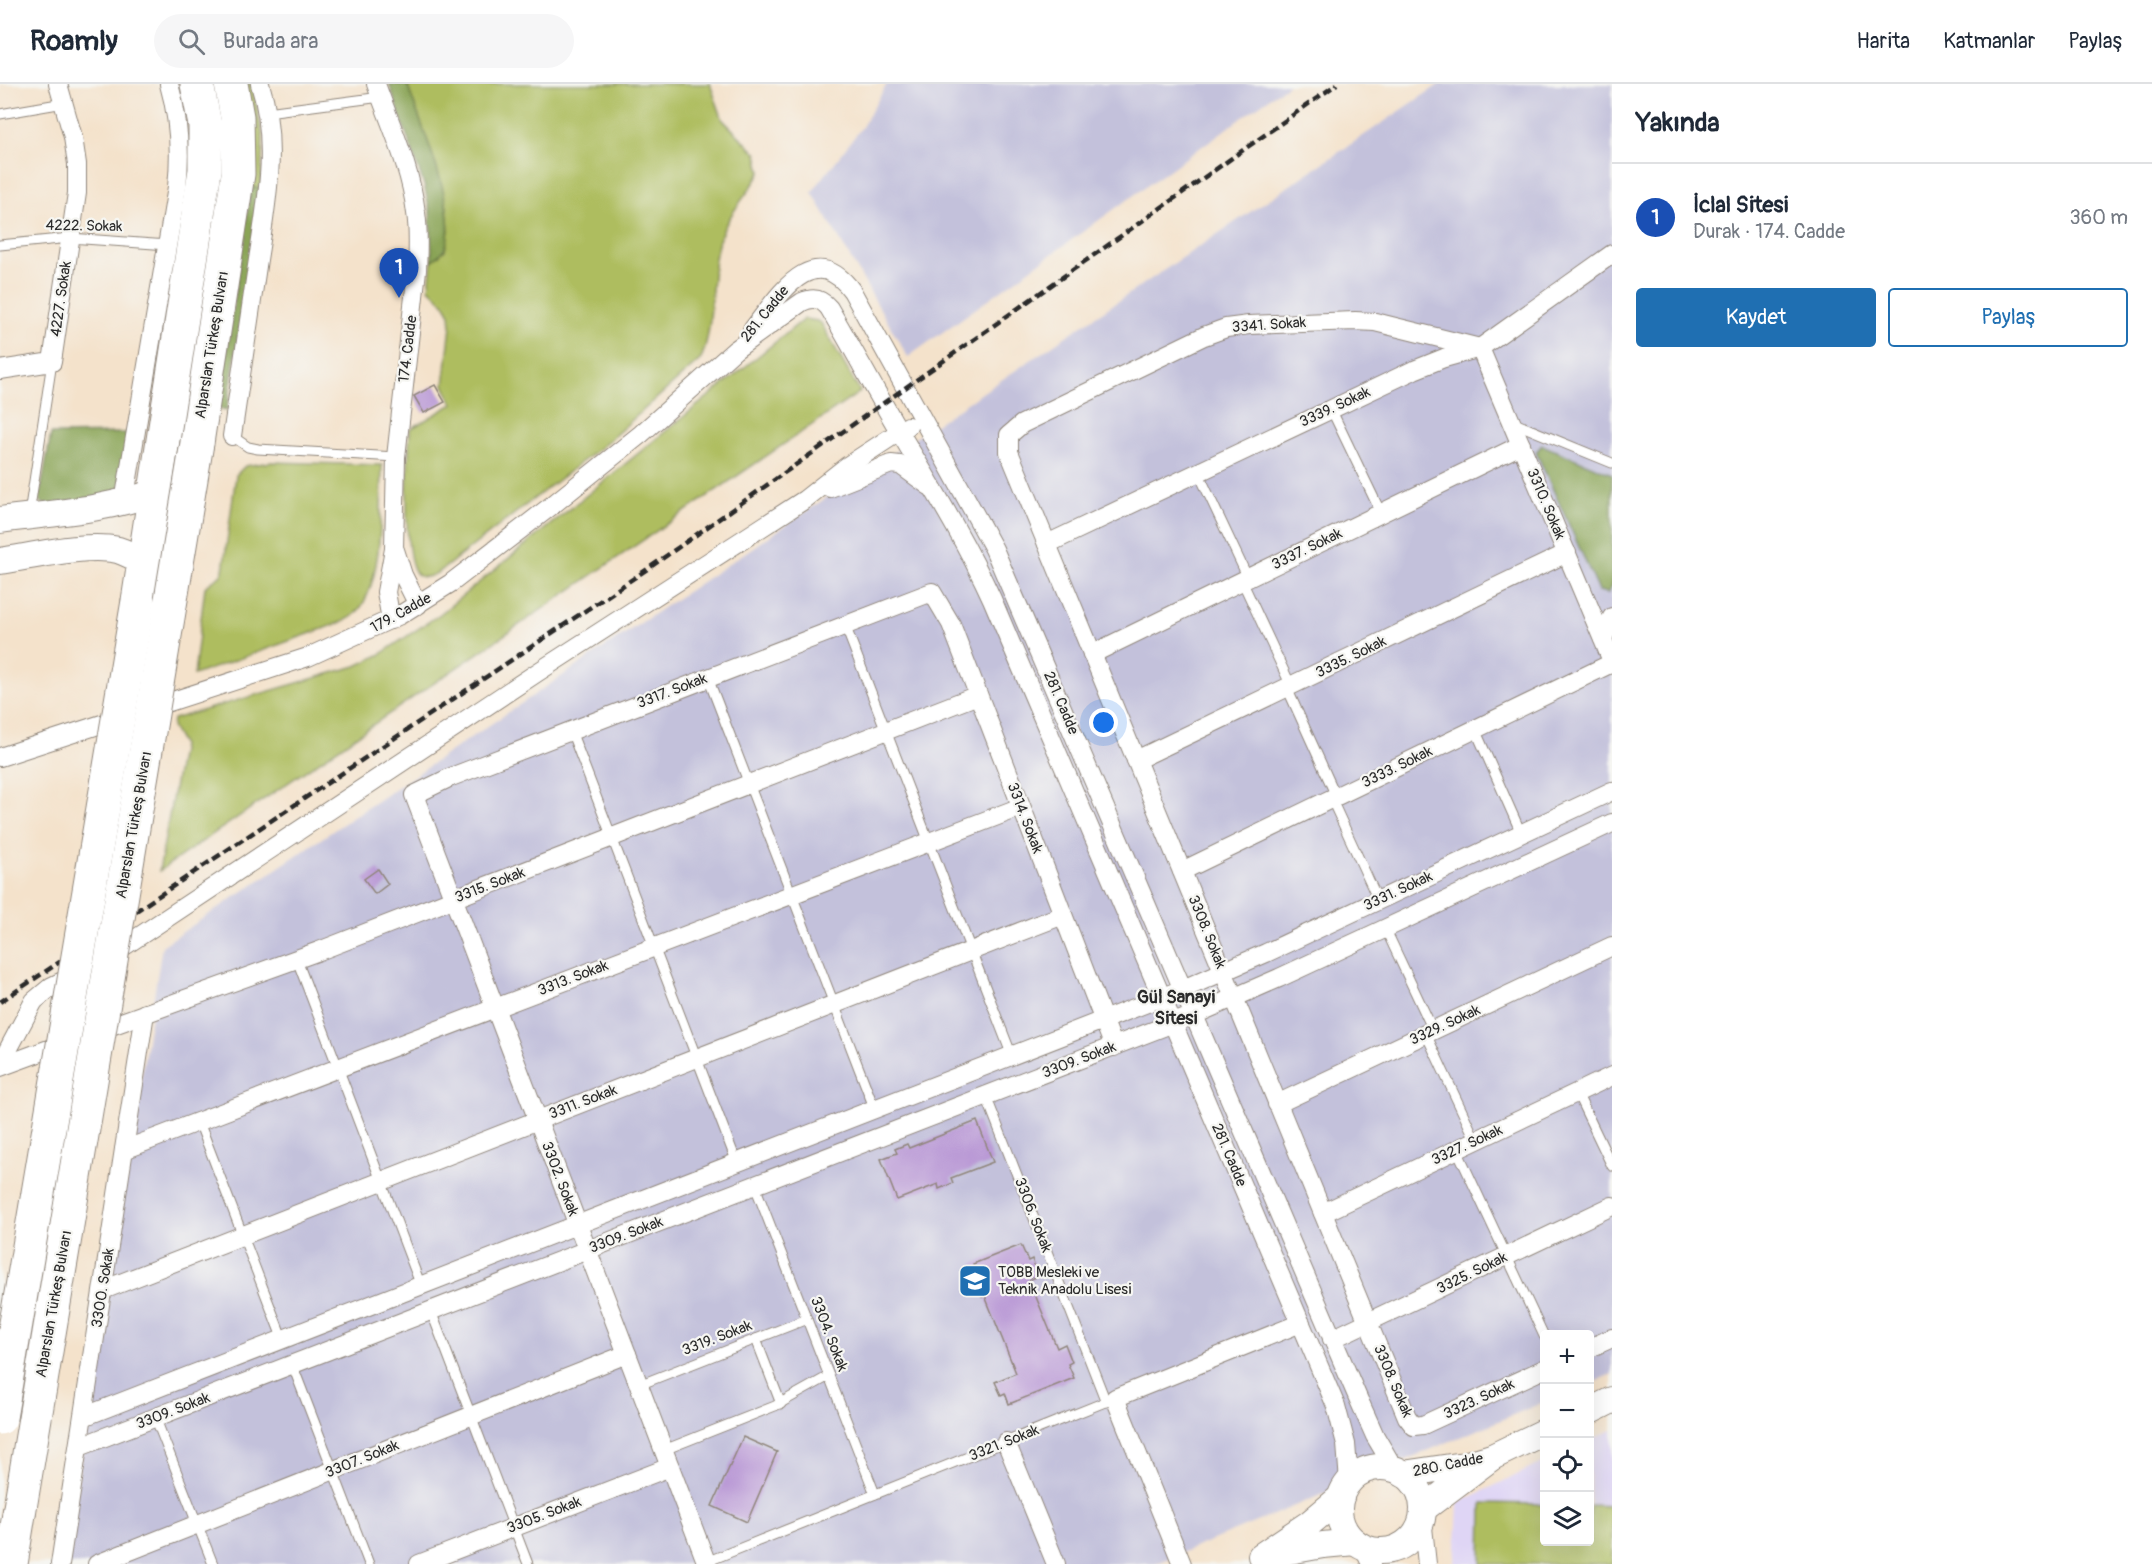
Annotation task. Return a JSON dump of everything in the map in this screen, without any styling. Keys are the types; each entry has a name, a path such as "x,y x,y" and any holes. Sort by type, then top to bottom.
{"highway":[{"path":"0,1418 138,601 205,170 205,124 197,84"},
{"name":"Alparslan Türkeş Bulvarı","path":"11,1564 197,443 238,174 237,117 231,84"}],"street":[{"name":"4227. Sokak","path":"52,362 77,193 77,164 73,137 58,84"},
{"path":"124,502 180,161 180,134 169,84"},
{"path":"232,436 271,156 267,112 260,84"},
{"name":"174. Cadde","path":"378,91 412,192 418,239 417,270 396,457 394,549"},
{"name":"3339. Sokak","path":"1047,544 1414,370 1444,358 1480,348 1612,254"},
{"name":"281. Cadde","path":"735,350 794,279 808,271 828,272 842,279 852,291 994,549 1332,1339 1371,1426 1399,1472"},
{"name":"281. Cadde","path":"735,350 802,302 812,298 821,300 829,308 973,558 1301,1323 1342,1424 1345,1490"},
{"name":"3341. Sokak","path":"1009,435 1014,429 1043,414 1204,336 1226,328 1249,325 1375,322 1480,348"},
{"name":"3310. Sokak","path":"1480,348 1612,662"},
{"name":"179. Cadde","path":"0,757 298,661 391,620 459,577 600,468 735,350"},
{"path":"0,370 52,362"},
{"path":"0,1066 29,1007 45,990 105,959 538,672 804,500 847,466 922,417"},
{"name":"3308. Sokak","path":"1009,435 1009,452 1407,1417 1414,1426"},
{"name":"3337. Sokak","path":"1092,654 1521,445"},
{"path":"804,500 891,464 900,465 937,492"},
{"path":"0,520 124,502 155,492"},
{"path":"0,561 105,548 120,551 144,563"},
{"path":"394,549 403,575 418,605"},
{"path":"391,620 386,592 394,549"},
{"name":"3335. Sokak","path":"1136,760 1567,553"},
{"name":"3317. Sokak","path":"414,795 438,782 932,592"},
{"name":"3314. Sokak","path":"932,592 951,624 1114,1047"},
{"path":"1603,639 1612,617"},
{"name":"3333. Sokak","path":"1182,871 1612,662"},
{"name":"3315. Sokak","path":"0,1066 145,1012 297,960 978,695"},
{"name":"3331. Sokak","path":"1183,989 1612,791"},
{"name":"3302. Sokak","path":"414,795 706,1563"},
{"name":"3313. Sokak","path":"124,1150 1021,807"},
{"name":"3331. Sokak","path":"1194,1015 1612,823"},
{"name":"3311. Sokak","path":"103,1290 1063,915"},
{"name":"3329. Sokak","path":"1277,1104 1612,946"},
{"name":"3309. Sokak","path":"83,1417 1183,989"},
{"name":"3300. Sokak","path":"60,1564 145,1012"},
{"name":"3309. Sokak","path":"79,1447 1194,1015"},
{"name":"3327. Sokak","path":"1323,1214 1612,1076"},
{"name":"3325. Sokak","path":"1332,1339 1612,1206"},
{"name":"3321. Sokak","path":"1111,1400 1301,1323"},
{"path":"1594,1346 1612,1338"},
{"name":"3307. Sokak","path":"97,1564 627,1354"},
{"name":"3323. Sokak","path":"1414,1426 1423,1425 1540,1371"},
{"name":"3306. Sokak","path":"1111,1400 1182,1564"},
{"path":"1594,1409 1612,1400"},
{"name":"280. Cadde","path":"1399,1472 1464,1465 1492,1457 1540,1434"},
{"path":"1006,1442 1056,1564"},
{"name":"280. Cadde","path":"1422,1514 1492,1457"},
{"name":"3305. Sokak","path":"419,1564 514,1527 667,1459"},
{"path":"1251,1560 1310,1523 1362,1472 1378,1468 1399,1472 1415,1485 1422,1501 1427,1564"},
{"path":"1345,1490 1339,1514 1341,1522 1363,1551"},
{"path":"1251,1560 1323,1545 1363,1551 1387,1551 1403,1545 1415,1533 1422,1514"}],"lane":[{"path":"267,112 378,91"},
{"path":"0,114 64,103"},
{"name":"4222. Sokak","path":"0,245 70,237 168,245"},
{"name":"4227. Sokak","path":"29,516 52,362"},
{"path":"1331,409 1381,513"},
{"path":"1512,422 1612,464"},
{"path":"232,436 248,447 258,449 396,457"},
{"path":"1198,472 1378,900"},
{"path":"845,625 1012,1056"},
{"path":"708,678 875,1110"},
{"path":"1475,729 1521,833"},
{"path":"571,730 737,1163"},
{"path":"1385,928 1476,1141"},
{"path":"297,960 421,1286"},
{"path":"1577,1093 1612,1166"},
{"name":"3306. Sokak","path":"986,1096 1111,1400"},
{"path":"199,1122 283,1340"},
{"path":"1456,1150 1542,1330"},
{"name":"3304. Sokak","path":"755,1185 875,1494"},
{"path":"431,1311 528,1564"},
{"name":"3319. Sokak","path":"639,1385 807,1319"},
{"path":"756,1339 781,1404"},
{"path":"292,1364 369,1564"},
{"path":"667,1459 781,1404 829,1376"},
{"name":"3321. Sokak","path":"706,1563 1111,1400"},
{"path":"155,1417 213,1564"}],"shaded area":[{"path":"887,84 1289,84 908,357 812,192 862,127"},
{"path":"1440,84 1612,84 1612,1374 1594,1381 1594,1330 1540,1330 1540,1404 1155,1564 64,1564 162,946"},
{"path":"1612,1430 1612,1564 1455,1564 1458,1503 1540,1464 1540,1546 1594,1546 1594,1439"}],"green space":[{"path":"245,84 252,84 263,138 261,188 251,187"},
{"path":"389,84 407,84 429,143 443,191 448,213 448,233 444,250 432,261 430,211 424,185"},
{"path":"407,84 710,84 723,120 757,154 761,172 721,234 713,273 709,330 701,359 605,444 439,572 426,577 418,575 412,565 409,549 407,482 410,429 453,404 444,385 451,326 450,314 443,302 429,288 432,261 445,250 449,231 447,207"},
{"path":"251,187 261,188 227,410 218,408"},
{"path":"804,319 821,323 860,392 159,871 182,745 172,727 173,719 356,666 379,655 440,614"},
{"path":"128,433 119,495 45,505 39,500 51,434"},
{"path":"1542,445 1612,474 1612,584 1608,593 1599,591 1536,452"},
{"path":"271,462 382,465 379,544 371,586 364,603 347,620 194,675 205,587 223,571 236,475 245,466"},
{"path":"1482,1503 1540,1504 1540,1546 1594,1546 1594,1505 1612,1506 1612,1564 1481,1564"}],"building":[{"path":"435,385 445,402 424,413 414,396"},
{"path":"378,869 388,884 375,894 364,879"},
{"path":"977,1121 993,1162 951,1178 953,1183 939,1189 938,1184 897,1200 881,1159 897,1153 895,1149 907,1144 909,1148"},
{"path":"1021,1245 1028,1261 1032,1259 1038,1276 1029,1280 1057,1348 1065,1344 1072,1362 1068,1364 1074,1378 1009,1404 1005,1393 1001,1395 995,1382 1016,1373 985,1296 982,1297 975,1281 979,1279 973,1264"},
{"path":"743,1437 777,1452 747,1522 712,1506"}],"railway":[{"path":"0,1002 649,568 1337,84"}],"place":[{"name":"İclal Sitesi","path":"399,298"},
{"name":"TOBB Mesleki ve Teknik Anadolu Lisesi","path":"975,1281"}],"district":[{"name":"Gül Sanayi Sitesi","path":"1176,1007"}]}
